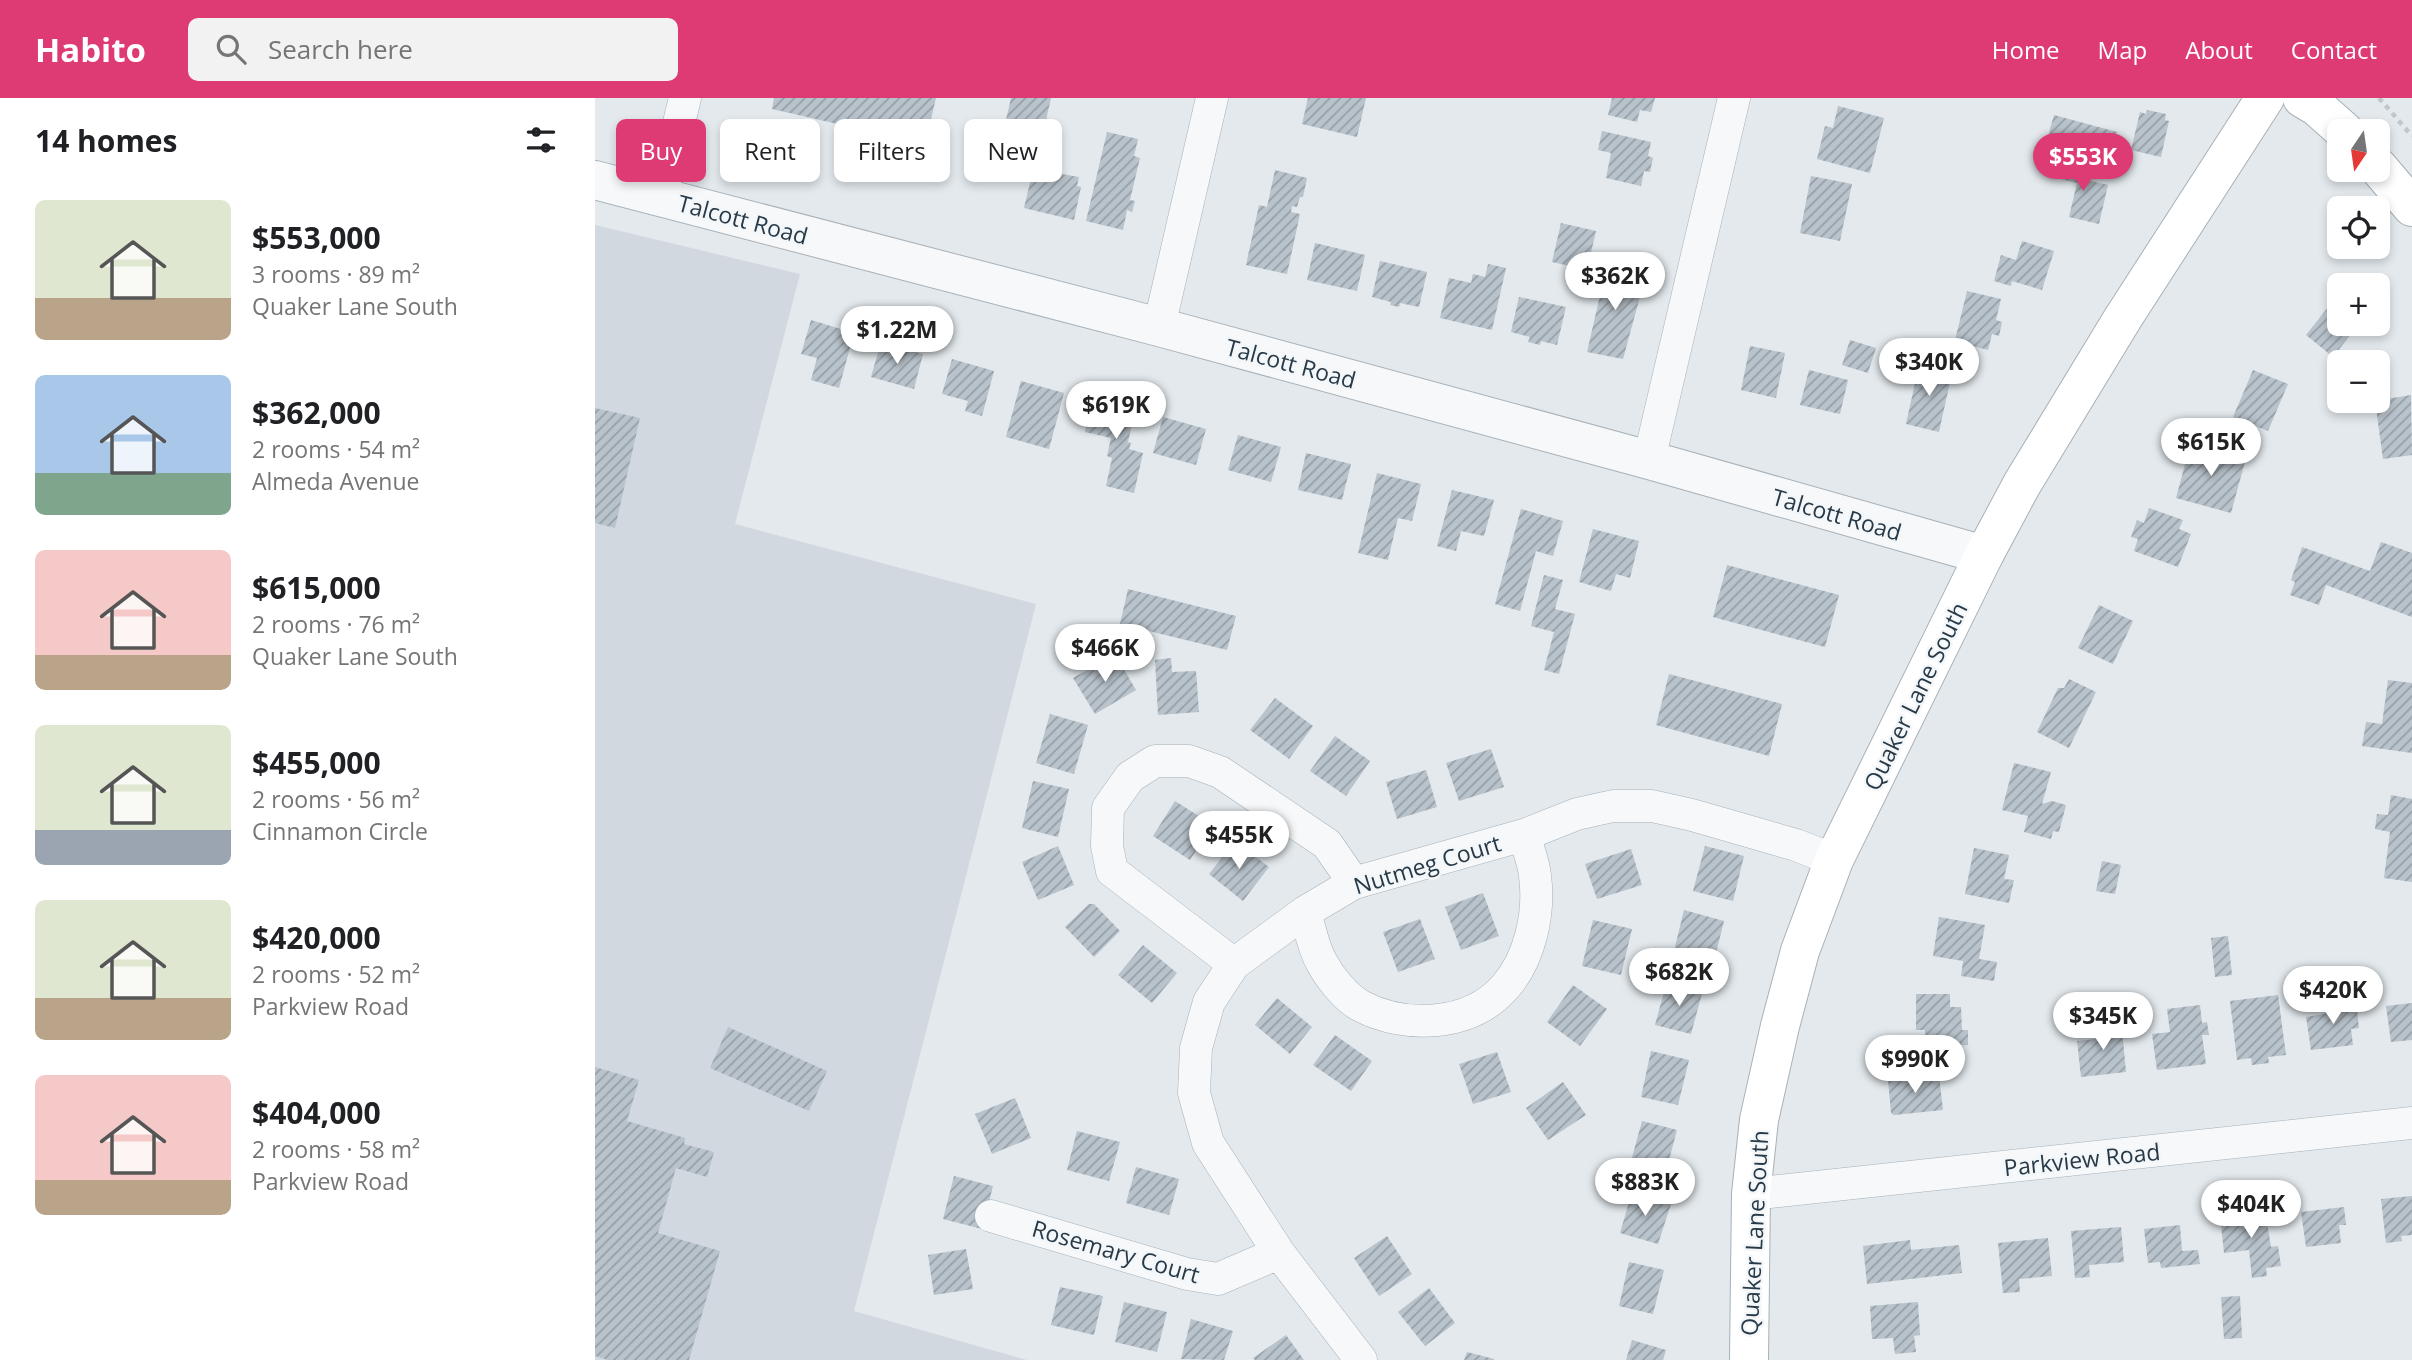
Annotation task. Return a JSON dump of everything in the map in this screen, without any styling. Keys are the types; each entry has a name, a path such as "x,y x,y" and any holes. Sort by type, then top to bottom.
{"main road":[{"name":"Quaker Lane South","path":"1749,1360 1752,1194 1759,1120 1800,951 1834,860 1984,555 2022,484 2076,394 2265,98"},
{"path":"2302,98 2330,119"},
{"path":"2391,182 2412,206"}],"street":[{"path":"661,197 685,98"},
{"path":"1159,327 1212,98"},
{"path":"1649,460 1734,98"},
{"name":"Talcott Road","path":"595,180 1159,327 1649,460 1984,555"},
{"path":"1234,964 1112,870 1107,846 1108,808 1130,777 1155,761 1189,761 1220,772 1327,844 1354,883"},
{"name":"Nutmeg Court","path":"1361,1360 1279,1254 1208,1143 1194,1093 1196,1048 1209,1002 1234,964 1305,912 1354,883 1524,835 1577,814 1613,806 1652,806 1692,815 1796,845 1834,860"},
{"path":"1305,912 1321,961 1337,984 1358,1005 1386,1016 1412,1020 1455,1017 1481,1006 1505,987 1520,963 1536,909 1535,875 1524,835"},
{"name":"Parkview Road","path":"1752,1194 2412,1123"},
{"name":"Rosemary Court","path":"991,1216 1187,1274 1218,1279 1279,1254"}],"path":[{"path":"2379,98 2412,136"}],"shaded area":[{"path":"595,225 800,274 735,524 1036,604 854,1311 1027,1360 595,1360"}],"building":[{"path":"774,98 936,98 931,119 834,119 834,123 772,109"},
{"path":"1011,98 1051,98 1046,119 1006,119"},
{"path":"1308,98 1366,98 1357,137 1302,124"},
{"path":"1612,98 1655,98 1651,112 1640,110 1637,122 1608,115"},
{"path":"1838,106 1884,118 1870,173 1817,159 1825,126 1833,128"},
{"path":"2147,110 2166,114 2165,120 2169,121 2161,157 2131,150 2140,112 2146,114"},
{"path":"2054,115 2117,132 2109,163 2045,147"},
{"path":"1602,131 1651,142 1648,156 1653,158 1650,172 1644,171 1641,186 1606,178 1611,153 1598,150"},
{"path":"1107,132 1138,139 1134,156 1140,158 1130,200 1135,201 1132,212 1127,210 1123,230 1086,221"},
{"path":"2056,161 2085,167 2082,179 2108,185 2099,224 2069,217 2077,183 2052,177"},
{"path":"1275,170 1307,178 1303,197 1300,197 1297,207 1292,206 1291,212 1300,214 1287,274 1246,265 1259,205 1267,207"},
{"path":"1062,174 1079,177 1077,186 1081,187 1074,220 1024,208 1030,182 1062,182"},
{"path":"1811,176 1852,184 1840,241 1800,233"},
{"path":"1561,223 1596,231 1587,270 1552,262"},
{"path":"2022,241 2054,251 2042,290 2012,281 2011,286 1994,281 2001,255 2016,260"},
{"path":"1315,243 1365,255 1357,291 1307,280"},
{"path":"1380,261 1427,272 1419,307 1400,303 1399,307 1372,297"},
{"path":"1488,264 1506,268 1492,330 1440,318 1449,278 1471,283 1473,274 1485,277"},
{"path":"1607,265 1643,274 1641,293 1623,359 1587,352"},
{"path":"1967,291 2001,299 1996,320 2002,322 1999,336 1992,334 1988,350 1973,346 1969,362 1951,357"},
{"path":"1519,297 1566,307 1557,345 1541,341 1540,345 1528,342 1530,337 1511,332"},
{"path":"2327,308 2327,336 2350,336 2339,350 2327,352 2306,335"},
{"path":"811,320 854,333 839,388 811,380 817,358 801,354"},
{"path":"1850,340 1876,348 1868,373 1842,365"},
{"path":"881,342 923,354 914,389 871,377"},
{"path":"1750,346 1785,353 1776,398 1741,390"},
{"path":"952,359 994,371 982,416 965,411 968,401 942,394"},
{"path":"1919,365 1952,373 1939,432 1906,424"},
{"path":"1809,370 1848,380 1840,414 1800,405"},
{"path":"2253,370 2288,384 2268,431 2233,417"},
{"path":"1021,381 1064,393 1049,449 1006,437"},
{"path":"2411,395 2412,455 2383,459 2377,413 2390,413 2390,398"},
{"path":"1093,396 1136,406 1128,442 1131,443 1129,449 1143,453 1134,493 1106,486 1112,458 1107,456 1111,438 1085,432"},
{"path":"595,408 640,418 615,528 595,523"},
{"path":"1163,417 1206,429 1196,465 1153,453"},
{"path":"1238,435 1281,447 1271,482 1228,470"},
{"path":"2191,442 2246,458 2231,513 2176,498"},
{"path":"1306,453 1351,464 1342,500 1298,490"},
{"path":"1377,473 1421,484 1412,521 1398,518 1388,560 1358,553"},
{"path":"1452,490 1494,500 1484,536 1461,531 1456,551 1437,546"},
{"path":"2149,508 2183,520 2179,529 2191,534 2178,567 2134,551 2138,539 2131,537 2137,520 2144,523"},
{"path":"1521,509 1563,521 1553,556 1536,551 1520,611 1495,604"},
{"path":"1593,529 1639,541 1630,578 1616,574 1611,591 1579,582"},
{"path":"2381,542 2412,553 2412,617 2326,585 2319,605 2290,595 2295,582 2291,580 2302,547 2370,571"},
{"path":"1727,565 1839,595 1825,647 1713,617"},
{"path":"1544,575 1563,580 1555,609 1575,614 1559,674 1544,670 1554,632 1531,626"},
{"path":"1128,589 1236,616 1227,650 1120,624"},
{"path":"2099,605 2133,621 2113,664 2078,648"},
{"path":"1115,654 1136,690 1095,714 1073,678"},
{"path":"1171,658 1172,672 1196,671 1199,712 1158,715 1155,660"},
{"path":"1669,674 1782,704 1769,756 1656,725"},
{"path":"2069,679 2096,692 2069,748 2037,732 2058,688 2064,688"},
{"path":"2388,680 2412,683 2412,753 2362,746 2366,722 2382,724"},
{"path":"1275,698 1313,726 1289,759 1250,730"},
{"path":"1050,714 1088,725 1074,774 1036,763"},
{"path":"1335,736 1370,761 1346,796 1310,771"},
{"path":"1491,749 1504,787 1459,801 1446,763"},
{"path":"2014,763 2051,772 2042,804 2052,801 2066,805 2059,832 2053,831 2051,839 2024,832 2028,816 2002,810"},
{"path":"1426,770 1437,807 1397,819 1386,782"},
{"path":"1033,781 1069,789 1058,837 1022,828"},
{"path":"2391,795 2412,799 2412,882 2384,878 2390,832 2375,829 2377,814 2388,815"},
{"path":"1175,801 1213,825 1190,860 1153,836"},
{"path":"1235,841 1269,867 1243,901 1209,874"},
{"path":"1058,846 1074,885 1038,900 1022,862"},
{"path":"1705,846 1744,856 1733,901 1693,891"},
{"path":"1974,848 2009,855 2004,879 2014,880 2009,903 1965,894"},
{"path":"1631,849 1642,885 1597,899 1585,864"},
{"path":"2102,861 2121,865 2115,894 2096,891"},
{"path":"1483,893 1499,936 1461,950 1445,907"},
{"path":"1089,904 1094,904 1120,931 1094,957 1065,927"},
{"path":"1684,910 1724,921 1713,965 1673,955"},
{"path":"1939,917 1985,925 1979,959 1997,962 1994,981 1961,976 1963,961 1933,956"},
{"path":"1420,919 1435,959 1398,972 1383,932"},
{"path":"1593,920 1632,929 1621,975 1582,966"},
{"path":"2228,936 2232,975 2215,977 2211,938"},
{"path":"1143,945 1177,973 1152,1003 1118,975"},
{"path":"1667,981 1703,990 1691,1034 1655,1025"},
{"path":"1573,985 1607,1009 1580,1046 1547,1022"},
{"path":"1916,994 1950,994 1950,1007 1961,1007 1962,1030 1968,1030 1968,1045 1925,1046 1925,1030 1916,1030"},
{"path":"2278,995 2286,1055 2268,1057 2269,1063 2252,1065 2251,1058 2237,1060 2230,1001"},
{"path":"1277,998 1312,1027 1290,1054 1255,1025"},
{"path":"2347,998 2348,1011 2357,1010 2359,1028 2351,1029 2353,1045 2311,1050 2306,1017 2330,1013 2328,1000"},
{"path":"2412,1003 2412,1040 2391,1042 2386,1006"},
{"path":"2200,1005 2202,1023 2207,1022 2209,1035 2202,1035 2206,1064 2157,1070 2152,1034 2170,1032 2167,1009"},
{"path":"2121,1019 2126,1072 2081,1077 2077,1041 2106,1038 2104,1021"},
{"path":"728,1027 827,1071 809,1111 710,1068"},
{"path":"1335,1035 1372,1061 1351,1091 1313,1065"},
{"path":"1651,1051 1689,1060 1678,1105 1641,1097"},
{"path":"1497,1052 1511,1092 1473,1104 1459,1064"},
{"path":"595,1067 639,1080 627,1121 685,1138 684,1144 714,1152 707,1177 676,1168 658,1233 720,1251 689,1360 608,1360 595,1356"},
{"path":"1939,1075 1943,1110 1894,1115 1891,1113 1888,1080"},
{"path":"1563,1082 1586,1115 1548,1140 1526,1108"},
{"path":"1015,1098 1031,1138 992,1154 975,1114"},
{"path":"1642,1121 1677,1130 1665,1175 1630,1165"},
{"path":"1077,1131 1120,1142 1109,1181 1067,1170"},
{"path":"1136,1167 1179,1179 1169,1215 1126,1203"},
{"path":"954,1176 993,1186 982,1229 943,1219"},
{"path":"1632,1192 1671,1204 1658,1244 1620,1233"},
{"path":"2412,1196 2412,1235 2401,1236 2402,1241 2386,1243 2381,1199"},
{"path":"2344,1207 2346,1225 2339,1225 2341,1243 2306,1247 2301,1212"},
{"path":"2265,1210 2271,1247 2278,1246 2281,1266 2266,1268 2267,1276 2252,1278 2249,1250 2224,1253 2220,1216"},
{"path":"2180,1225 2182,1251 2198,1250 2200,1264 2161,1268 2160,1262 2148,1263 2144,1229"},
{"path":"2121,1227 2124,1262 2089,1265 2090,1277 2075,1278 2071,1231"},
{"path":"1387,1236 1412,1274 1379,1296 1354,1258"},
{"path":"2048,1238 2052,1276 2019,1279 2020,1292 2003,1293 1998,1243"},
{"path":"1910,1240 1911,1250 1959,1245 1962,1273 1867,1284 1863,1246"},
{"path":"966,1249 973,1289 934,1295 928,1255"},
{"path":"1629,1262 1664,1270 1653,1314 1619,1306"},
{"path":"1060,1287 1103,1296 1094,1335 1051,1325"},
{"path":"1429,1288 1455,1323 1425,1346 1398,1312"},
{"path":"2240,1296 2242,1338 2224,1339 2221,1297"},
{"path":"1124,1302 1167,1312 1157,1352 1115,1342"},
{"path":"1918,1302 1920,1335 1914,1336 1916,1352 1895,1354 1893,1338 1872,1339 1870,1306"},
{"path":"1191,1319 1233,1331 1224,1360 1181,1359"},
{"path":"1286,1335 1304,1360 1253,1358"},
{"path":"1632,1340 1666,1350 1663,1360 1626,1360"},
{"path":"1467,1352 1494,1359 1494,1360 1464,1360"}]}
